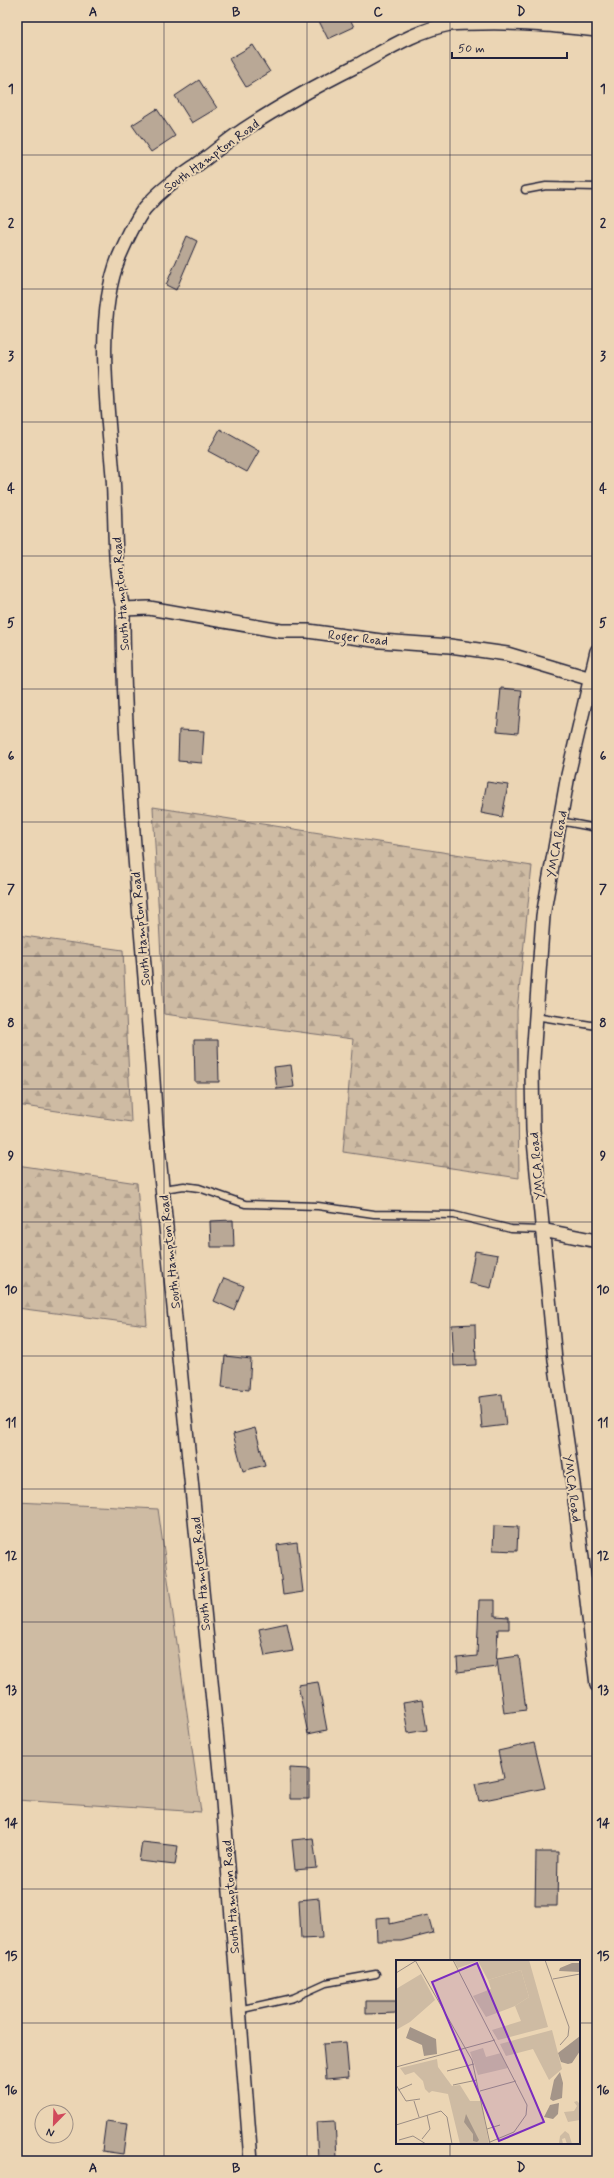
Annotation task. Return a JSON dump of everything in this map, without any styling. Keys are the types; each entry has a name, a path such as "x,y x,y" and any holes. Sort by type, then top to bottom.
{"street":[{"name":"South Hampton Road","path":"250,2161 223,1802 163,1189 134,867 129,780 123,609 118,588 113,475 108,434 106,356 107,314 111,286 118,259 130,233 144,209 177,176 198,164 240,132 300,95 400,42 450,24 521,22 597,30"},
{"name":"Roger Road","path":"123,609 149,608 281,631 308,632 381,642 435,645 507,654 591,678"},
{"name":"YMCA Road","path":"597,650 568,775 543,916 532,1073 533,1130 555,1360 574,1491 597,1685"},
{"path":"542,1230 597,1241"}],"lane":[{"path":"525,190 546,186 597,187"},
{"path":"560,821 597,828"},
{"path":"535,1016 597,1026"},
{"path":"163,1189 184,1186 199,1188 245,1204 318,1206 374,1214 454,1215 512,1229 542,1230"},
{"path":"238,2010 293,1998 326,1983 376,1974"}],"green space":[{"path":"153,807 532,866 517,1011 519,1178 343,1152 353,1039 164,1014"},
{"path":"17,935 123,950 131,1122 17,1105"},
{"path":"17,1165 137,1183 147,1325 17,1308"},
{"path":"17,1502 158,1509 201,1812 17,1800"}],"building":[{"path":"317,17 349,17 354,27 328,39"},
{"path":"253,45 270,72 246,87 229,59"},
{"path":"199,80 217,108 192,123 175,96"},
{"path":"157,109 175,136 151,152 132,125"},
{"path":"187,236 197,241 176,290 166,285"},
{"path":"220,429 259,451 247,472 208,451"},
{"path":"501,688 522,690 518,733 497,731"},
{"path":"179,730 204,731 202,763 178,761"},
{"path":"487,782 508,785 502,817 481,813"},
{"path":"194,1040 218,1040 219,1082 195,1082"},
{"path":"291,1065 294,1087 277,1089 274,1067"},
{"path":"233,1220 234,1247 211,1247 210,1221"},
{"path":"475,1251 498,1255 491,1288 469,1283"},
{"path":"224,1278 244,1286 234,1310 214,1301"},
{"path":"475,1324 476,1365 454,1366 452,1325"},
{"path":"225,1356 251,1359 249,1390 222,1387"},
{"path":"502,1394 506,1425 482,1428 479,1397"},
{"path":"255,1428 265,1465 243,1471 233,1434"},
{"path":"494,1526 518,1527 517,1551 493,1550"},
{"path":"297,1542 303,1592 283,1595 277,1545"},
{"path":"479,1600 495,1600 495,1616 509,1617 509,1629 498,1629 496,1667 458,1672 457,1658 477,1656"},
{"path":"287,1623 293,1651 265,1656 259,1629"},
{"path":"519,1656 526,1710 504,1713 497,1659"},
{"path":"318,1682 327,1730 308,1734 298,1685"},
{"path":"422,1700 427,1730 408,1733 403,1703"},
{"path":"534,1743 545,1788 479,1801 475,1784 504,1778 498,1751"},
{"path":"290,1768 309,1769 309,1799 290,1799"},
{"path":"313,1838 317,1868 295,1870 292,1840"},
{"path":"142,1842 178,1846 175,1865 139,1861"},
{"path":"536,1852 558,1852 557,1906 535,1906"},
{"path":"319,1898 322,1938 301,1939 299,1900"},
{"path":"428,1915 433,1933 401,1941 377,1941 376,1918 390,1917 390,1924"},
{"path":"366,2001 396,2001 396,2013 366,2014"},
{"path":"346,2042 349,2077 326,2079 323,2044"},
{"path":"106,2121 127,2124 123,2154 102,2151"},
{"path":"335,2121 337,2158 318,2159 316,2122"}]}
